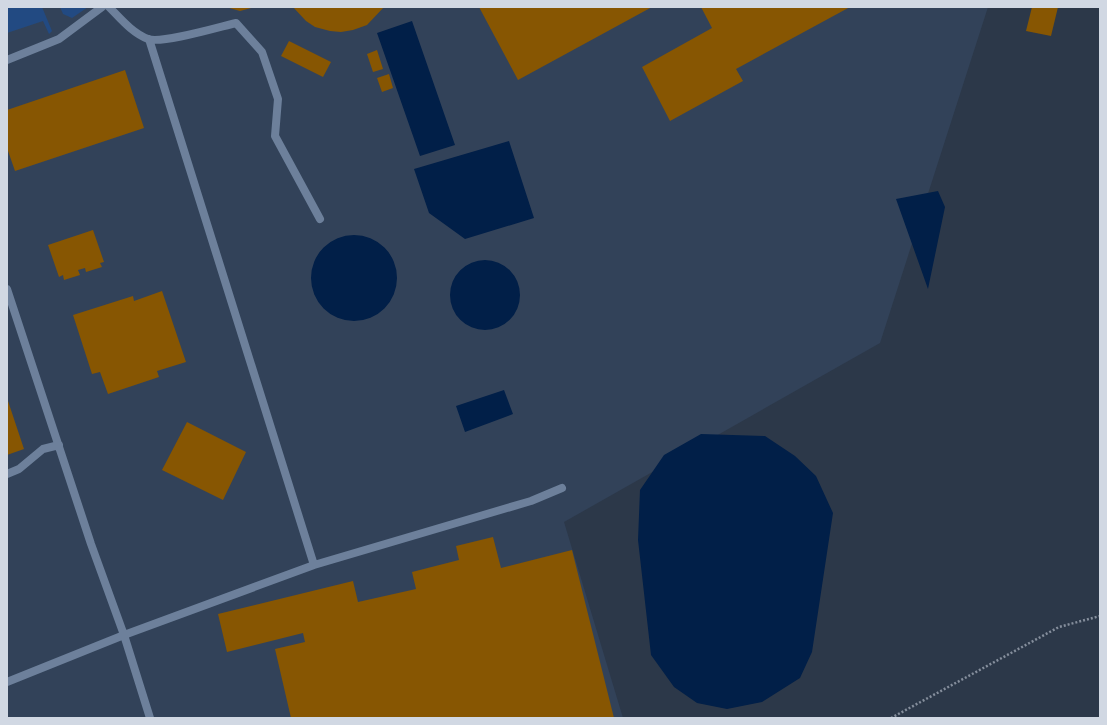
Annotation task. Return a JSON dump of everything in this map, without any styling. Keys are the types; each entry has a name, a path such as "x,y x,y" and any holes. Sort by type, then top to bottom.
{"lane":[{"path":"7,60 59,39 102,7"},
{"path":"109,7 136,32 149,39 175,38 236,23 262,52 278,99 275,136 320,219"},
{"path":"149,39 314,564"},
{"path":"7,288 124,636 150,718"},
{"path":"7,474 19,469 43,449 59,445"},
{"path":"7,682 314,564 531,501 562,488"}],"path":[{"path":"891,718 1059,627 1100,616"}],"shaded area":[{"path":"7,7 988,7 880,343 564,522 623,718 7,718"},
{"path":"7,7 42,7 52,31 49,34 43,21 7,33"},
{"path":"60,7 88,7 72,18 63,14"},
{"path":"412,21 455,145 420,156 377,33"},
{"path":"509,141 534,218 465,239 429,213 414,169"},
{"path":"938,191 945,207 928,289 896,199"},
{"path":"354,235 370,238 378,242 390,254 394,262 397,278 394,294 390,302 378,314 370,318 354,321 338,318 330,314 318,302 314,294 311,278 314,262 318,254 330,242 338,238"},
{"path":"478,260 492,260 505,265 515,275 520,288 520,302 515,315 505,325 492,330 478,330 465,325 455,315 450,302 450,288 455,275 465,265"},
{"path":"504,390 513,414 465,432 456,406"},
{"path":"701,434 765,436 795,456 816,476 833,513 812,652 800,678 762,702 727,709 697,703 674,687 651,655 638,540 640,490 664,455"}],"building":[{"path":"226,7 255,7 240,11"},
{"path":"293,7 384,7 367,25 341,32 315,27 306,21"},
{"path":"479,7 652,7 518,80"},
{"path":"701,7 850,7 736,69 743,81 670,121 642,67 712,28"},
{"path":"1032,7 1058,7 1051,36 1026,31"},
{"path":"289,41 331,62 323,77 281,56"},
{"path":"377,50 383,69 373,72 367,54"},
{"path":"125,70 144,128 15,171 7,148 7,110"},
{"path":"389,74 393,88 382,92 377,78"},
{"path":"93,230 104,262 100,263 102,267 86,272 85,268 78,270 80,275 64,280 63,275 59,277 48,245"},
{"path":"162,291 186,362 157,371 159,377 108,394 100,372 92,374 73,315 133,296 134,301"},
{"path":"7,398 24,449 7,455"},
{"path":"187,422 246,452 223,500 162,470"},
{"path":"493,537 501,568 572,550 614,718 291,718 275,649 305,642 303,633 227,652 218,614 353,581 358,602 416,589 412,572 459,560 456,546"}]}
